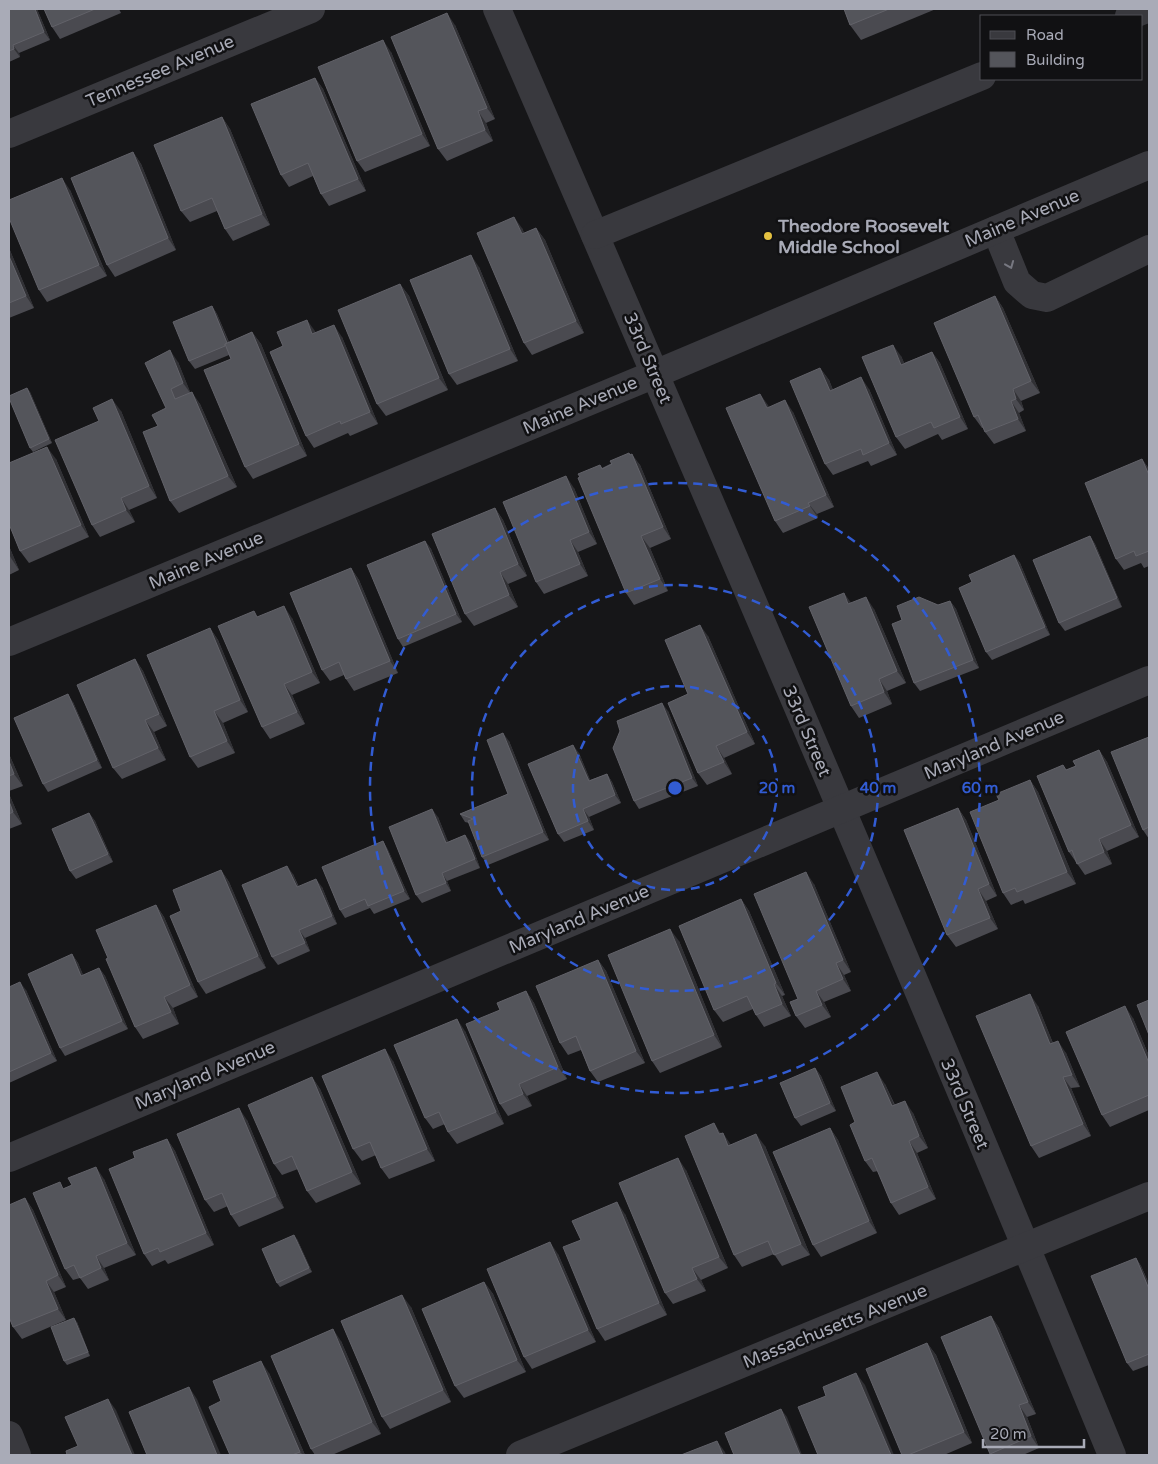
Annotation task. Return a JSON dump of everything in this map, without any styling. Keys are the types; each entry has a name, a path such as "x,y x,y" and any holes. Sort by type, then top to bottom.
{"street":[{"name":"Tennessee Avenue","path":"9,134 312,9"},
{"name":"33rd Street","path":"497,9 655,374 1026,1247 1112,1455"},
{"path":"1132,15 1147,9"},
{"path":"595,235 980,77"},
{"name":"Maine Avenue","path":"9,642 655,374 1149,165"},
{"path":"996,230 1017,282 1032,296 1047,298 1149,249"},
{"name":"Maryland Avenue","path":"9,1158 1149,680"},
{"name":"Massachusetts Avenue","path":"520,1455 1149,1196"},
{"path":"9,1435 17,1455"}],"building":[{"path":"9,9 35,9 44,32 13,45 14,49 9,51"},
{"path":"44,9 95,9 52,27"},
{"path":"844,9 889,9 850,25"},
{"path":"447,13 487,108 478,111 485,130 438,149 391,37"},
{"path":"383,40 422,134 357,161 318,67"},
{"path":"315,78 358,179 321,194 308,163 281,175 251,104"},
{"path":"222,117 262,214 225,229 212,198 181,211 154,145"},
{"path":"133,152 168,238 107,265 71,178"},
{"path":"62,178 99,265 39,290 9,218 9,200"},
{"path":"514,217 522,234 536,228 576,321 524,343 477,233"},
{"path":"471,255 510,349 449,374 410,280"},
{"path":"9,256 26,296 9,303"},
{"path":"400,284 439,378 377,404 338,310"},
{"path":"995,296 1031,381 1013,389 1016,399 1011,401 1018,419 985,432 978,415 974,417 934,323"},
{"path":"212,306 227,343 225,346 189,361 173,322"},
{"path":"307,320 312,334 334,325 370,412 341,424 340,421 306,436 270,352 283,346 277,332"},
{"path":"252,332 299,444 245,467 204,370 231,359 225,344"},
{"path":"893,345 901,365 932,352 960,417 934,428 931,422 896,437 862,357"},
{"path":"170,350 183,383 171,389 175,399 192,392 228,476 170,501 143,432 158,426 152,415 166,408 145,363"},
{"path":"820,368 830,391 861,377 889,443 863,455 861,449 825,464 790,381"},
{"path":"27,388 49,439 30,448 9,398 9,396"},
{"path":"760,394 767,408 785,400 826,495 808,503 810,506 775,521 726,408"},
{"path":"112,399 149,486 121,498 126,510 92,525 55,440 99,421 93,408"},
{"path":"47,447 81,525 20,551 9,524 9,463"},
{"path":"629,453 630,455 632,454 663,527 641,536 660,579 626,593 578,474 600,465 602,469 612,464 610,461"},
{"path":"1142,459 1149,475 1149,551 1136,556 1134,551 1116,559 1085,483"},
{"path":"566,476 589,532 570,540 580,564 536,582 503,502"},
{"path":"495,508 518,564 500,572 509,595 465,614 432,534"},
{"path":"1090,536 1117,598 1059,623 1033,560"},
{"path":"425,541 456,614 398,639 367,565"},
{"path":"1014,555 1045,627 986,652 959,588 972,582 969,575"},
{"path":"351,568 390,661 346,679 339,662 322,670 290,593"},
{"path":"844,593 848,604 866,597 897,671 879,679 884,692 851,706 809,607"},
{"path":"919,597 938,605 950,601 973,660 914,683 892,624 902,620 897,606"},
{"path":"284,606 312,672 284,684 297,712 262,727 218,626 254,611 257,617"},
{"path":"700,625 747,732 716,746 724,762 698,773 668,703 688,694 665,640"},
{"path":"210,628 240,700 214,711 227,741 190,757 147,655"},
{"path":"135,659 159,714 145,720 158,748 113,768 77,685"},
{"path":"68,694 97,760 43,784 14,718"},
{"path":"662,703 692,778 634,801 613,748 620,731 617,721"},
{"path":"503,733 543,832 482,857 468,821 473,819 460,814 508,794 487,740"},
{"path":"1149,737 1149,827 1143,830 1111,752"},
{"path":"573,745 589,781 607,774 615,795 583,809 588,821 558,834 528,764"},
{"path":"1099,750 1131,825 1099,839 1104,852 1077,864 1072,850 1069,852 1037,776 1063,765 1066,770 1076,766 1073,761"},
{"path":"9,761 14,774 9,776"},
{"path":"1030,780 1067,872 1017,892 1015,888 1003,893 970,812 999,800 996,794"},
{"path":"9,801 13,812 9,814"},
{"path":"958,808 989,884 978,889 990,918 947,935 904,830"},
{"path":"432,809 446,843 465,835 475,859 442,873 446,883 416,895 389,827"},
{"path":"89,813 108,854 70,871 52,829"},
{"path":"383,841 404,891 368,906 365,899 340,910 322,867"},
{"path":"287,866 297,887 316,879 332,916 299,930 305,943 272,957 242,885"},
{"path":"221,870 258,956 198,982 170,916 181,911 173,890"},
{"path":"806,872 843,960 836,963 843,979 816,991 822,1005 796,1016 790,1002 798,999 754,894"},
{"path":"741,899 776,983 774,984 782,1004 756,1015 747,996 714,1010 679,926"},
{"path":"156,905 190,985 164,997 171,1012 135,1027 106,959 108,958 96,930"},
{"path":"670,929 714,1035 652,1061 608,955"},
{"path":"72,954 81,976 99,968 122,1021 60,1048 28,974"},
{"path":"598,960 636,1051 590,1071 576,1036 560,1043 536,986"},
{"path":"20,982 51,1053 9,1072 9,987"},
{"path":"526,991 558,1067 519,1084 523,1094 500,1104 466,1024 500,1010 497,1003"},
{"path":"1030,994 1050,1044 1058,1041 1072,1075 1063,1077 1083,1124 1031,1146 976,1016"},
{"path":"1149,1000 1149,1035 1137,1005"},
{"path":"1125,1006 1149,1063 1149,1095 1102,1115 1066,1032"},
{"path":"457,1019 496,1112 448,1132 439,1112 425,1118 394,1045"},
{"path":"385,1049 427,1149 381,1168 370,1142 353,1149 322,1076"},
{"path":"815,1068 830,1103 795,1118 780,1083"},
{"path":"877,1072 892,1106 905,1101 919,1136 909,1141 928,1187 891,1203 872,1158 865,1161 850,1125 855,1122 841,1087"},
{"path":"312,1077 352,1172 307,1191 292,1156 274,1164 248,1105"},
{"path":"239,1108 276,1196 231,1215 222,1193 205,1200 177,1134"},
{"path":"714,1123 719,1134 723,1133 728,1146 756,1134 801,1244 774,1255 768,1241 734,1255 685,1136"},
{"path":"830,1128 869,1221 813,1245 773,1152"},
{"path":"167,1139 206,1233 160,1252 158,1248 144,1254 109,1169 135,1158 133,1152"},
{"path":"678,1158 719,1257 692,1268 697,1279 665,1293 619,1183"},
{"path":"96,1167 127,1243 96,1256 101,1268 80,1278 74,1265 65,1269 33,1193 60,1182 63,1189 72,1185 68,1178"},
{"path":"25,1198 58,1275 46,1281 58,1309 13,1327 9,1317 9,1205"},
{"path":"617,1202 659,1303 597,1329 563,1247 581,1240 572,1221"},
{"path":"294,1235 309,1268 277,1283 262,1249"},
{"path":"550,1242 588,1330 524,1357 487,1269"},
{"path":"1136,1258 1149,1289 1149,1354 1127,1363 1091,1276"},
{"path":"484,1282 517,1360 455,1386 422,1309"},
{"path":"402,1295 443,1390 382,1417 341,1321"},
{"path":"991,1316 1028,1402 1019,1405 1031,1436 990,1454 941,1337"},
{"path":"74,1318 88,1352 64,1361 51,1327"},
{"path":"333,1329 372,1422 311,1449 271,1356"},
{"path":"927,1343 964,1432 908,1455 902,1455 866,1369"},
{"path":"261,1361 300,1452 292,1455 230,1455 209,1407 221,1401 213,1381"},
{"path":"856,1373 891,1455 818,1455 798,1407 826,1396 823,1387"},
{"path":"189,1387 217,1455 147,1455 129,1412"},
{"path":"108,1399 132,1455 67,1455 66,1451 78,1446 65,1417"},
{"path":"781,1409 800,1455 734,1455 725,1433"},
{"path":"717,1441 723,1455 681,1455"}],"place":[{"name":"Theodore Roosevelt Middle School","path":"768,236"}]}
